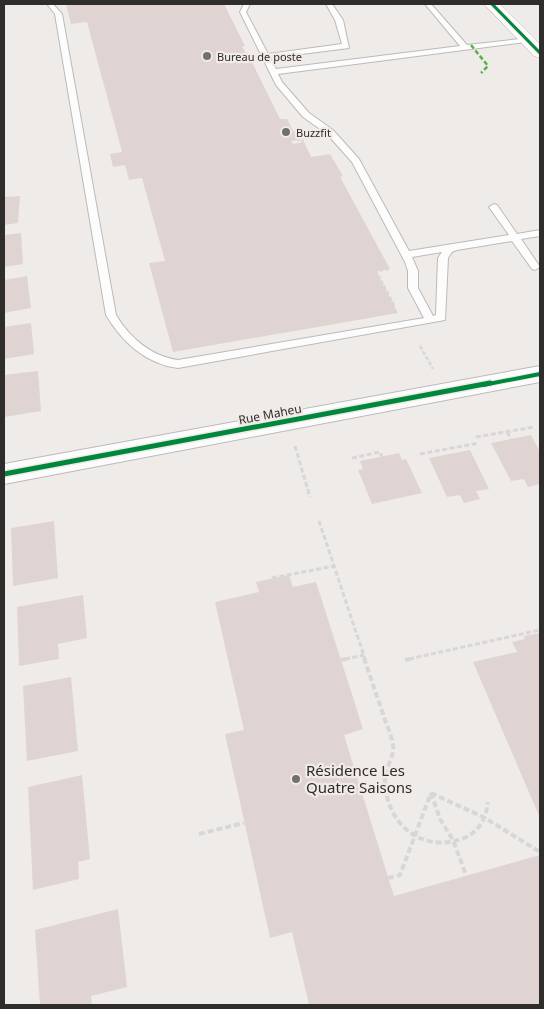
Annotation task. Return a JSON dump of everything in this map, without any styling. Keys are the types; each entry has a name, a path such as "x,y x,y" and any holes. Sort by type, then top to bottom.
{"street":[{"path":"492,4 533,39 540,53"},
{"name":"Rue Maheu","path":"4,474 540,374"}],"lane":[{"path":"50,4 58,14 111,315 118,327 149,355 161,362 178,364 441,318 443,258 448,250 455,247"},
{"path":"247,4 243,12 279,83 306,115 330,132 356,162 406,255 413,272 413,288 430,320"},
{"path":"329,4 339,20 346,46 356,61"},
{"path":"428,4 464,46"},
{"path":"274,72 464,46 533,39"},
{"path":"266,56 346,46"},
{"path":"297,52 305,68"},
{"path":"494,207 536,268"},
{"path":"406,255 540,233"}],"path":[{"path":"292,129 298,140 306,141"},
{"path":"387,264 390,269 376,271 398,313"},
{"path":"420,346 436,376"},
{"path":"476,437 534,427"},
{"path":"507,432 511,439"},
{"path":"290,439 294,444 310,498"},
{"path":"420,454 479,443"},
{"path":"446,449 449,454"},
{"path":"352,458 380,452 382,457"},
{"path":"319,521 394,747 385,774 388,800 395,816 404,830 415,837 431,842 447,842 475,832 483,823 488,802"},
{"path":"272,578 334,566"},
{"path":"405,660 530,634 540,630"},
{"path":"341,660 364,654"},
{"path":"388,878 400,875 431,793"},
{"path":"431,793 485,818 540,852"},
{"path":"431,793 440,819 453,840 466,875"},
{"path":"199,834 244,823"}],"building":[{"path":"66,4 224,4 245,46 242,46 246,54 248,54 280,119 287,119 298,140 291,141 293,144 304,142 311,157 330,154 343,176 340,177 390,269 376,271 398,313 173,352 149,263 165,261 142,178 129,180 125,165 113,167 110,154 122,152 87,22 71,24"},
{"path":"20,196 18,223 4,225 4,197"},
{"path":"21,233 23,264 4,267 4,235"},
{"path":"27,276 31,308 4,313 4,280"},
{"path":"31,323 34,354 4,359 4,327"},
{"path":"38,371 41,411 4,417 4,375"},
{"path":"531,435 540,452 540,484 528,487 524,479 511,481 491,443"},
{"path":"470,450 489,489 476,491 480,499 464,503 460,495 447,497 429,458"},
{"path":"399,453 402,460 406,459 422,493 372,504 358,470 363,469 360,461"},
{"path":"54,521 58,578 13,586 11,528"},
{"name":"Résidence Les Quatre Saisons","path":"289,575 293,587 316,582 363,729 344,735 394,896 540,855 540,1005 309,1005 292,932 270,938 225,734 244,730 215,602 259,592 256,582"},
{"path":"83,595 87,638 58,644 59,659 19,666 17,607"},
{"path":"540,633 540,818 473,662 517,652 512,642 525,639 524,636"},
{"path":"71,677 78,751 27,761 23,686"},
{"path":"82,775 90,859 78,862 79,879 33,890 28,787"},
{"path":"118,909 127,987 91,996 92,1005 40,1005 35,930"}],"marked path":[{"path":"471,45 488,66 481,73"}],"cycle path":[{"path":"492,4 540,53"},
{"path":"4,474 540,374"}],"place":[{"name":"Bureau de poste","path":"207,56"},
{"name":"Buzzfit","path":"286,132"},
{"name":"Résidence Les Quatre Saisons","path":"296,779"}]}
